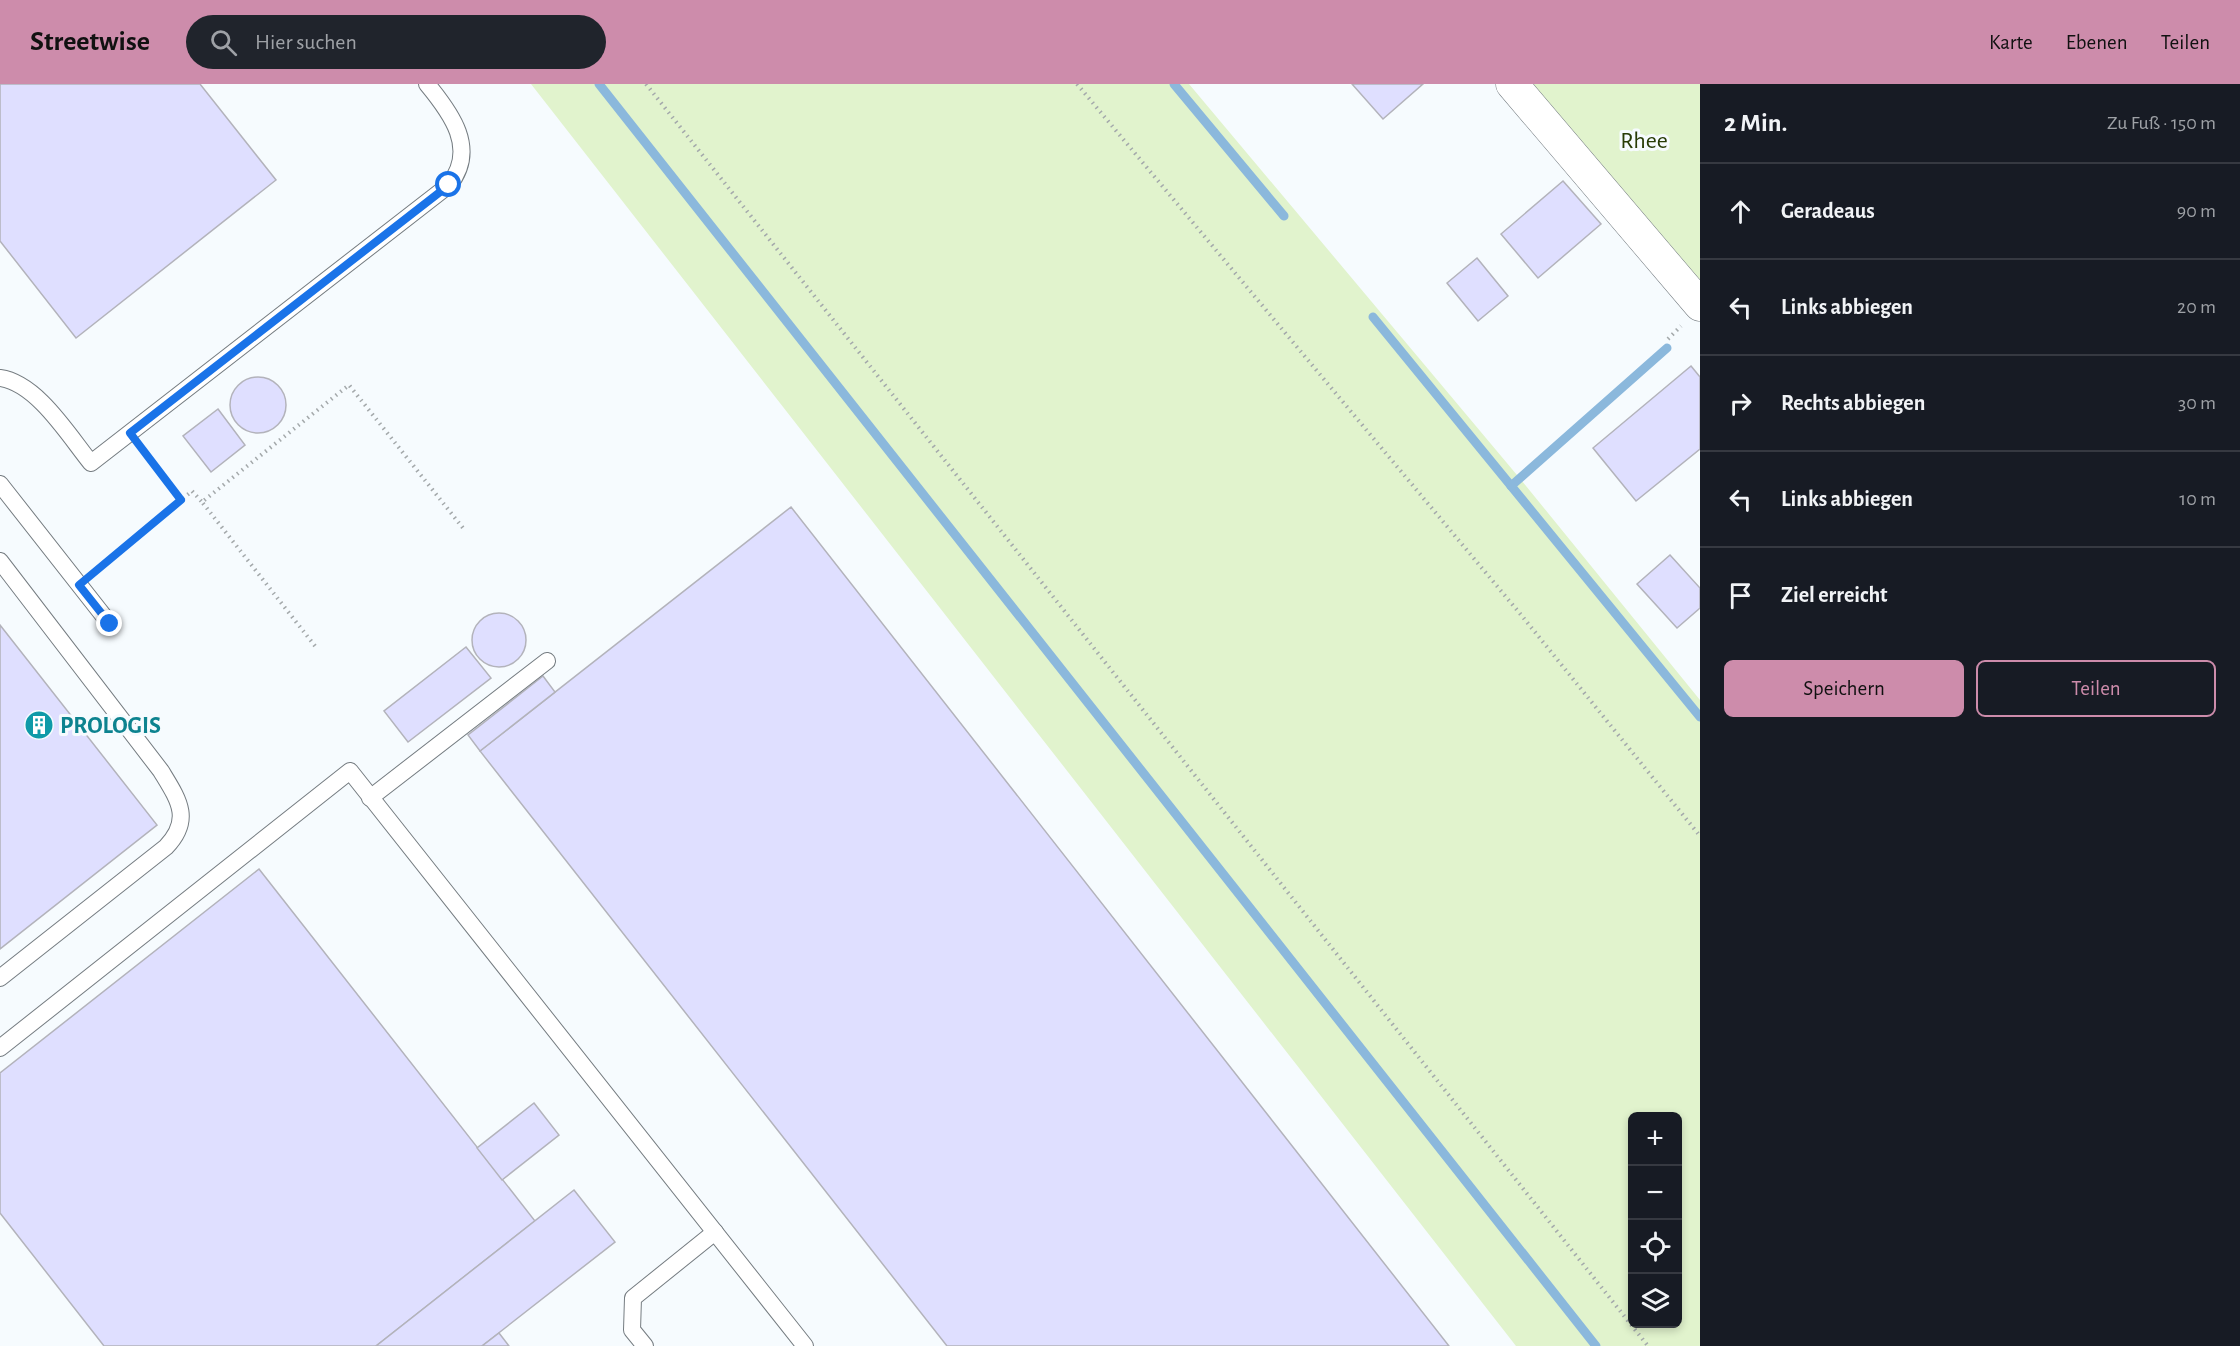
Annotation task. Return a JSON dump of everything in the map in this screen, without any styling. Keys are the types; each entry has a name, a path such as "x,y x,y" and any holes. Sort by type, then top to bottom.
{"street":[{"path":"1512,84 1700,305"}],"lane":[{"path":"0,378 28,390 42,402 91,463 449,185 459,170 462,148 454,121 427,84"},
{"path":"0,484 110,624"},
{"path":"0,561 161,771 182,811 176,837 166,847 0,978"},
{"path":"370,798 547,661"},
{"path":"0,1048 350,771 805,1346"},
{"path":"645,1346 632,1330 633,1298 715,1232"}],"path":[{"path":"646,84 1648,1346"},
{"path":"1077,84 1522,616 1700,836"},
{"path":"1668,339 1676,331"},
{"path":"202,502 350,385 463,528"},
{"path":"130,433 181,500"},
{"path":"79,585 192,491 315,646"}],"green space":[{"path":"531,84 1189,84 1522,481 1700,700 1700,1346 1516,1346"},
{"name":"Rhee","path":"1525,84 1700,84 1700,292"}],"building":[{"path":"0,84 200,84 276,180 76,338 0,241"},
{"path":"1352,84 1423,84 1383,119"},
{"path":"1563,181 1601,224 1538,278 1501,234"},
{"path":"1477,258 1508,296 1478,321 1447,283"},
{"path":"1691,366 1700,377 1700,449 1636,501 1593,448"},
{"path":"252,377 264,377 274,381 282,389 286,405 282,421 274,429 264,433 252,433 242,429 234,421 230,411 230,399 234,389 242,381"},
{"path":"218,409 245,445 211,472 183,436"},
{"path":"791,507 1449,1346 947,1346 480,751"},
{"path":"1670,555 1700,588 1700,608 1677,628 1637,584"},
{"path":"494,613 504,613 514,617 522,625 526,640 522,655 514,663 504,667 494,667 484,663 476,655 472,645 472,635 476,625 484,617"},
{"name":"PROLOGIS","path":"0,625 157,825 0,949"},
{"path":"466,647 491,678 408,742 384,711"},
{"path":"543,676 555,692 480,751 468,735"},
{"path":"259,869 535,1221 376,1346 104,1346 0,1213 0,1073"},
{"path":"534,1103 559,1135 502,1180 477,1148"},
{"path":"574,1190 615,1242 482,1346 376,1346"},
{"path":"499,1333 509,1346 482,1346"}],"waterway":[{"path":"599,84 1596,1346"},
{"path":"1174,84 1284,216"},
{"path":"1373,317 1700,717"},
{"path":"1511,486 1667,348"}],"place":[{"name":"PROLOGIS","path":"39,725"}],"route":[{"path":"110,624 79,585 181,500 130,433 449,185"}]}
